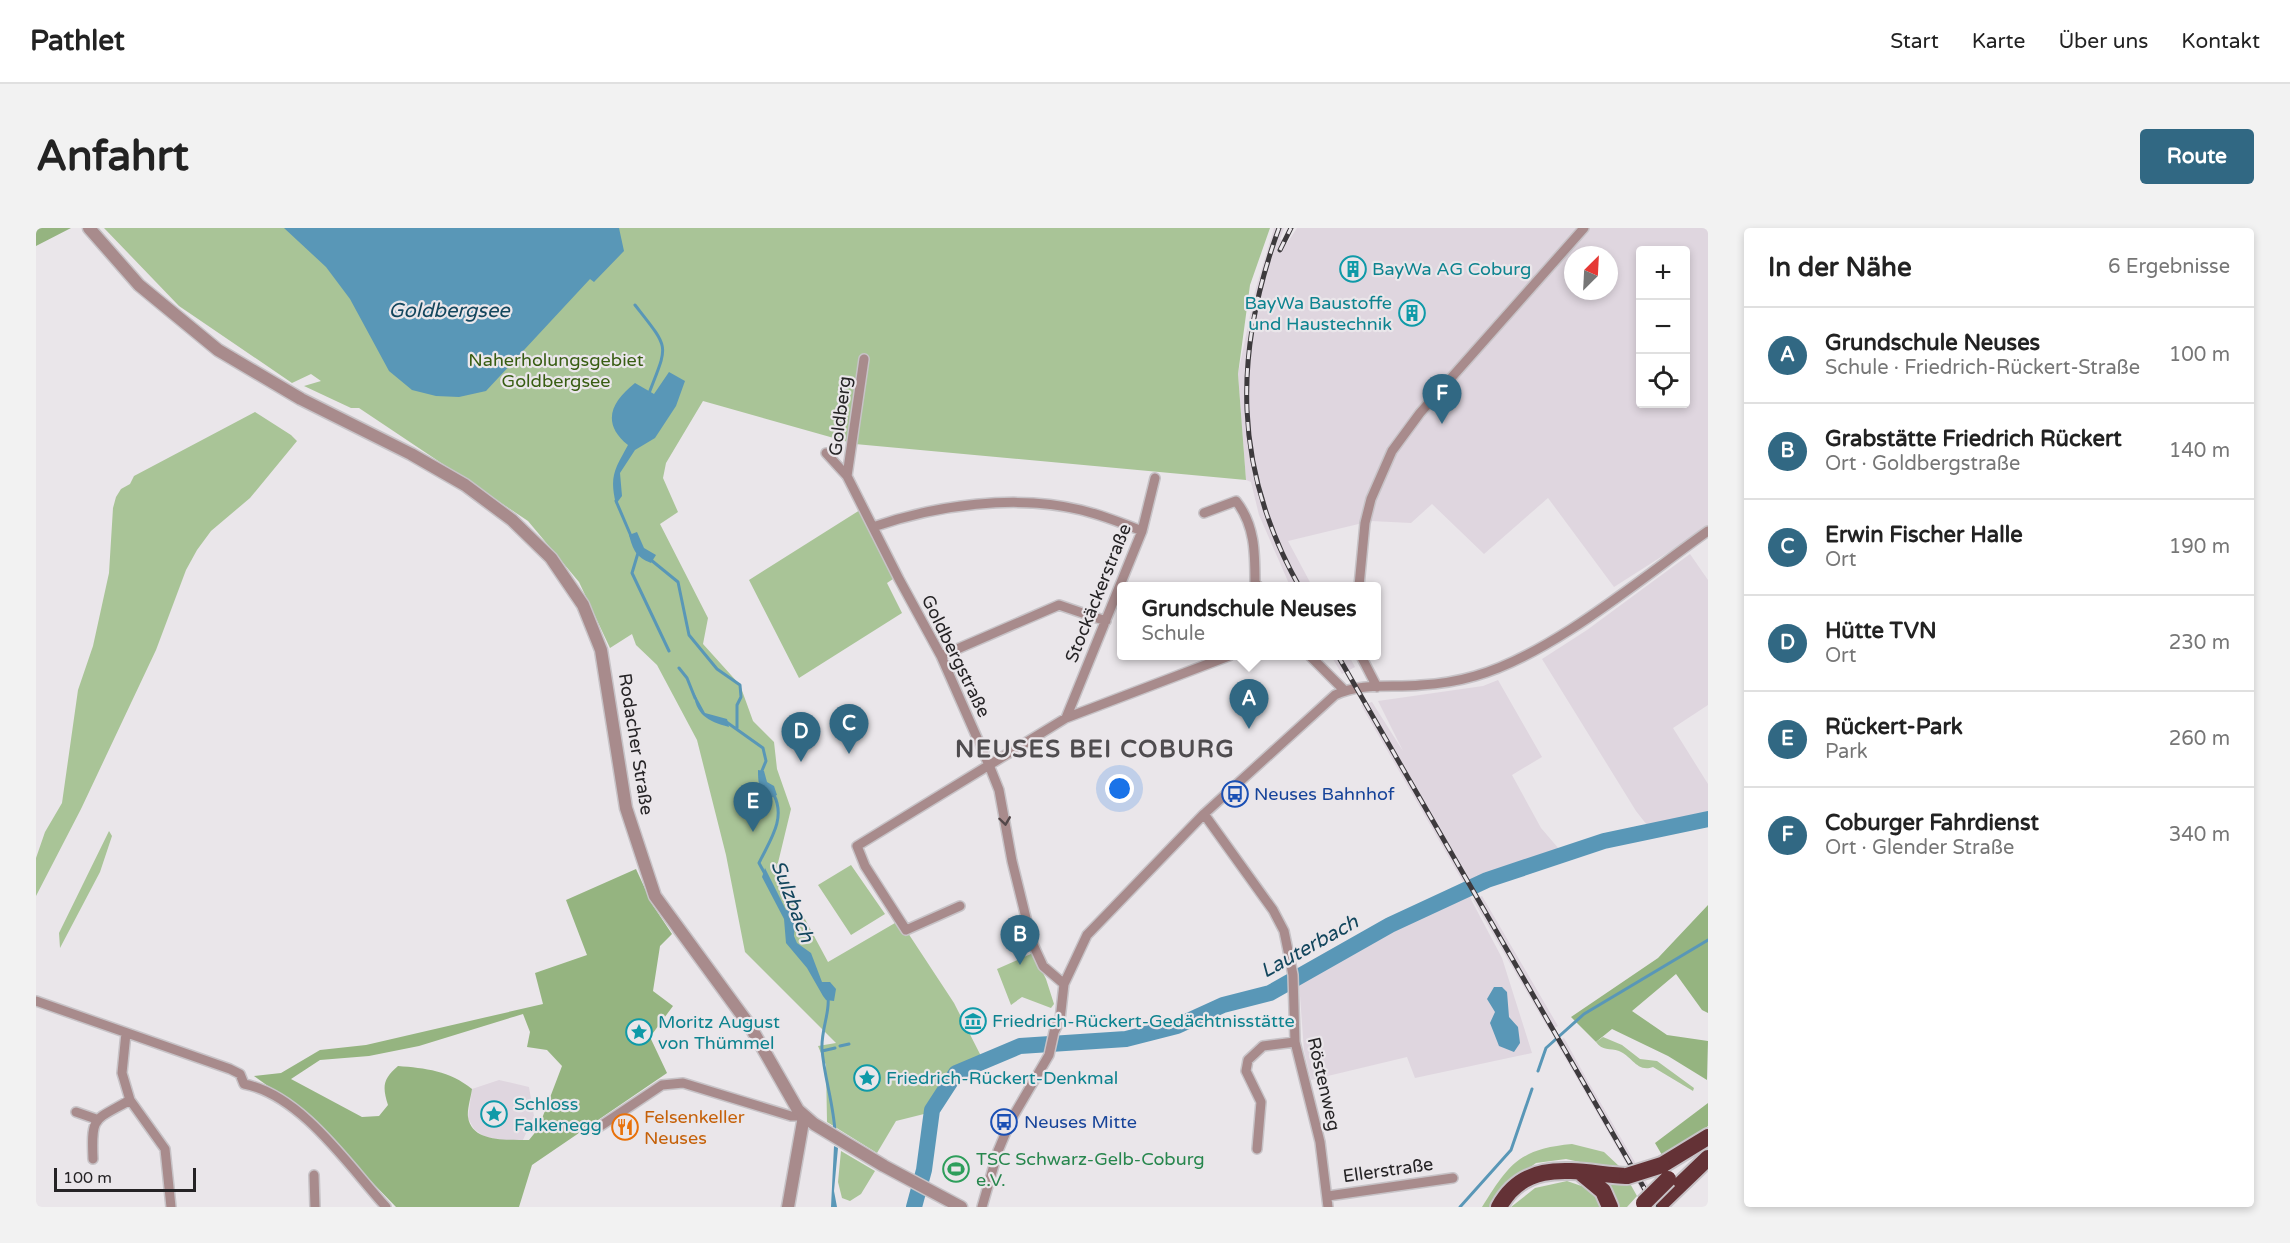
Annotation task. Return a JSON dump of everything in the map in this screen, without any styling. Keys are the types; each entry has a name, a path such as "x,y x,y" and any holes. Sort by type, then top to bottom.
{"highway":[{"path":"1648,1206 1668,1178 1708,1137"},
{"path":"1668,1178 1708,1142"},
{"path":"1499,1207 1510,1192 1536,1175 1564,1169 1668,1178 1708,1158"},
{"path":"1579,1172 1603,1191 1610,1207"}],"street":[{"name":"Rodacher Straße","path":"89,228 139,285 218,350 301,399 411,454 465,485 512,520 551,558 570,583 587,614 601,650 626,808 654,896 750,1026 789,1097 804,1116 921,1187 961,1207"},
{"path":"1359,582 1367,515 1378,478 1392,451 1420,413 1584,228"},
{"name":"Goldberg","path":"848,476 864,359"},
{"name":"Goldbergstraße","path":"826,453 848,476 941,656 999,790 1012,861 1032,942 1042,966 1064,984"},
{"name":"Stockäckerstraße","path":"1122,582 1142,531 1155,478"},
{"path":"1204,513 1236,501 1243,510 1255,541 1255,582"},
{"path":"873,527 931,510 993,504 1078,509 1142,531"},
{"path":"982,1207 998,1151 1011,1120 1052,1048 1054,1032 1060,1020 1064,984 1087,935 1204,814 1335,695 1345,691 1377,687 1421,686 1459,680 1504,666 1578,623 1708,531"},
{"name":"Stockäckerstraße","path":"1066,718 1117,594"},
{"path":"941,656 1059,604 1106,621"},
{"path":"960,906 906,930 865,866 857,846 1066,718 1218,660"},
{"path":"1314,660 1345,691"},
{"path":"1363,660 1377,687"},
{"name":"Röstenweg","path":"1204,814 1274,910 1284,931 1293,978 1295,1042 1320,1142 1328,1207"},
{"path":"36,1001 230,1069 240,1074 244,1084 264,1088 307,1119 386,1207"},
{"path":"126,1033 123,1073 130,1100 165,1149 171,1207"},
{"path":"1257,1149 1261,1102 1246,1071 1248,1060 1263,1046 1295,1042"},
{"path":"596,1129 668,1083 683,1083 791,1116 804,1116 788,1207"},
{"path":"93,1159 92,1128 96,1119 130,1100"},
{"path":"76,1112 96,1119"},
{"path":"314,1175 315,1207"},
{"name":"Ellerstraße","path":"1328,1196 1453,1178"}],"shaded area":[{"path":"1274,228 1284,228 1280,239 1287,243 1297,228 1708,228 1708,527 1614,587 1548,498 1484,554 1432,504 1411,523 1371,521 1288,541 1310,582 1288,582 1259,515 1251,482 1246,480 1238,374 1255,291"},
{"path":"1690,554 1708,580 1708,705 1673,728 1708,784 1708,811 1647,825 1636,811 1542,659 1587,630"},
{"path":"1333,660 1351,660 1355,667 1342,674"},
{"path":"1498,680 1542,757 1512,775 1541,828 1559,849 1473,882 1463,882 1361,705 1372,702 1403,751 1378,701 1483,686"},
{"path":"1465,888 1502,958 1532,1053 1415,1078 1407,1057 1311,1080 1304,1051 1298,968 1346,941"},
{"path":"1482,896 1558,1026 1549,1030 1473,900"},
{"path":"1564,1038 1661,1207 1651,1207 1556,1042"},
{"path":"499,1080 529,1087 534,1116 522,1142 486,1138 474,1129 468,1118 472,1089"}],"green space":[{"path":"36,228 71,228 36,246"},
{"name":"Naherholungsgebiet Goldbergsee","path":"104,228 1270,228 1250,285 1238,374 1246,480 855,444 703,401 666,463 663,478 678,512 660,524 708,618 703,644 740,685 753,721 774,742 777,769 791,809 777,867 828,962 895,923 906,930 954,1003 982,1058 950,1073 928,1113 896,1121 877,1153 827,1122 826,1065 818,1046 836,1043 745,952 726,855 697,740 657,665 636,645 632,634 610,648 579,582 528,521 359,408 351,408 304,386 321,381 311,374 292,383 179,306"},
{"path":"255,412 297,441 250,498 211,531 197,550 186,570 156,650 81,809 36,896 36,858 45,832 62,803 78,690 93,646 109,573 113,508 116,497 121,489 130,484 134,476"},
{"path":"860,510 893,579 887,583 902,613 799,678 749,580"},
{"path":"109,831 112,836 100,872 60,948 59,933"},
{"path":"851,865 885,914 851,935 818,885"},
{"path":"636,869 652,904 672,934 660,946 653,991 673,1006 650,1037 667,1073 532,1165 519,1207 396,1207 304,1112 254,1076 281,1073 320,1050 366,1045 543,1004 535,973 587,955 566,900","holes":["523,1014 530,1032 527,1047 547,1050 562,1066 538,1129 529,1140 493,1138 477,1132 471,1126 468,1117 472,1089 446,1074 398,1066 385,1083 388,1105 379,1116 362,1117 291,1079 320,1060 369,1056 419,1046"]},
{"path":"1708,905 1708,1013 1702,1010 1676,974 1632,1011 1667,1035 1708,1041 1707,1080 1668,1056 1612,1029 1596,1042 1571,1017 1658,958"},
{"path":"1033,953 1046,979 1054,1004 1051,1008 1022,997 1011,1005 997,969"},
{"path":"1603,1037 1622,1045 1640,1059 1657,1061 1694,1088 1693,1091 1653,1067 1639,1066 1624,1053 1601,1047 1596,1042"},
{"path":"1708,1103 1708,1126 1688,1142 1662,1155 1655,1143"},
{"path":"1572,1144 1604,1152 1620,1167 1603,1167 1566,1159 1536,1163 1504,1186 1490,1207 1482,1207 1508,1169 1517,1161 1539,1150"},
{"path":"841,1151 875,1171 861,1194 850,1201 842,1198 838,1182"},
{"path":"1601,1180 1628,1180 1637,1196 1627,1207 1614,1207"},
{"path":"1567,1181 1593,1190 1606,1207 1511,1207 1535,1188"}],"water":[{"name":"Goldbergsee","path":"284,228 619,228 624,251 594,282 590,279 486,391 459,397 436,396 412,390 389,371 350,299 326,267"},
{"path":"669,372 685,381 676,406 655,438 635,450 620,473 622,496 616,504 613,486 614,473 628,445 614,429 612,413 615,405 635,383 654,394"},
{"path":"637,532 644,548 656,555 651,563 642,558 634,549 629,535"},
{"path":"693,691 705,713 727,719 729,727 704,716 697,706"},
{"path":"758,770 764,771 767,782 774,786 777,795 771,798 762,790"},
{"path":"765,868 786,910 791,910 797,943 811,953 822,982 830,982 836,989 834,1001 826,1000 807,968 786,943 784,919 762,877"},
{"path":"1494,987 1502,987 1507,992 1509,1017 1518,1027 1520,1043 1514,1052 1499,1046 1490,1023 1495,1012 1487,999"},
{"path":"834,1146 838,1148 834,1191 837,1207 831,1207"}],"waterway":[{"name":"Sulzbach","path":"635,305 655,331 662,348 662,356 648,396"},
{"name":"Sulzbach","path":"616,501 631,536"},
{"name":"Sulzbach","path":"638,553 632,573 669,651"},
{"name":"Sulzbach","path":"651,560 678,582 689,635 717,669 740,685 741,697 737,705 737,728"},
{"name":"Sulzbach","path":"679,668 687,678 695,698"},
{"name":"Sulzbach","path":"725,721 763,748 766,761 761,773"},
{"name":"Sulzbach","path":"765,874 759,863 772,838 777,821 777,804 774,795"},
{"name":"Lauterbach","path":"914,1207 924,1170 932,1110 956,1073 1020,1046 1126,1039 1177,1026 1223,1005 1270,993 1390,925 1487,880 1604,841 1708,819"},
{"path":"1538,1071 1546,1048 1584,1014 1708,940"},
{"name":"Sulzbach","path":"828,998 822,1049 835,1133"},
{"path":"840,1046 849,1044"},
{"path":"822,1051 835,1048"},
{"path":"1460,1207 1511,1150 1532,1089"}],"railway":[{"path":"1279,228 1253,320 1248,366 1247,410 1252,454 1262,498 1277,542 1297,582"},
{"path":"1280,250 1291,228"},
{"path":"1340,660 1655,1207"}],"place":[{"name":"BayWa AG Coburg","path":"1353,269"},
{"name":"BayWa Baustoffe und Haustechnik","path":"1412,313"},
{"name":"Coburger Fahrdienst","path":"1442,424"},
{"name":"Grundschule Neuses","path":"1249,729"},
{"name":"Erwin Fischer Halle","path":"849,754"},
{"name":"Hütte TVN","path":"801,762"},
{"name":"Neuses Bahnhof","path":"1235,794"},
{"name":"Rückert-Park","path":"753,832"},
{"name":"Grabstätte Friedrich Rückert","path":"1020,965"},
{"name":"Friedrich-Rückert-Gedächtnisstätte","path":"973,1021"},
{"name":"Moritz August von Thümmel","path":"639,1032"},
{"name":"Friedrich-Rückert-Denkmal","path":"867,1078"},
{"name":"Schloss Falkenegg","path":"494,1114"},
{"name":"Neuses Mitte","path":"1004,1122"},
{"name":"Felsenkeller Neuses","path":"625,1127"},
{"name":"TSC Schwarz-Gelb-Coburg e.V.","path":"956,1169"}],"district":[{"name":"NEUSES BEI COBURG","path":"1095,749"}]}
